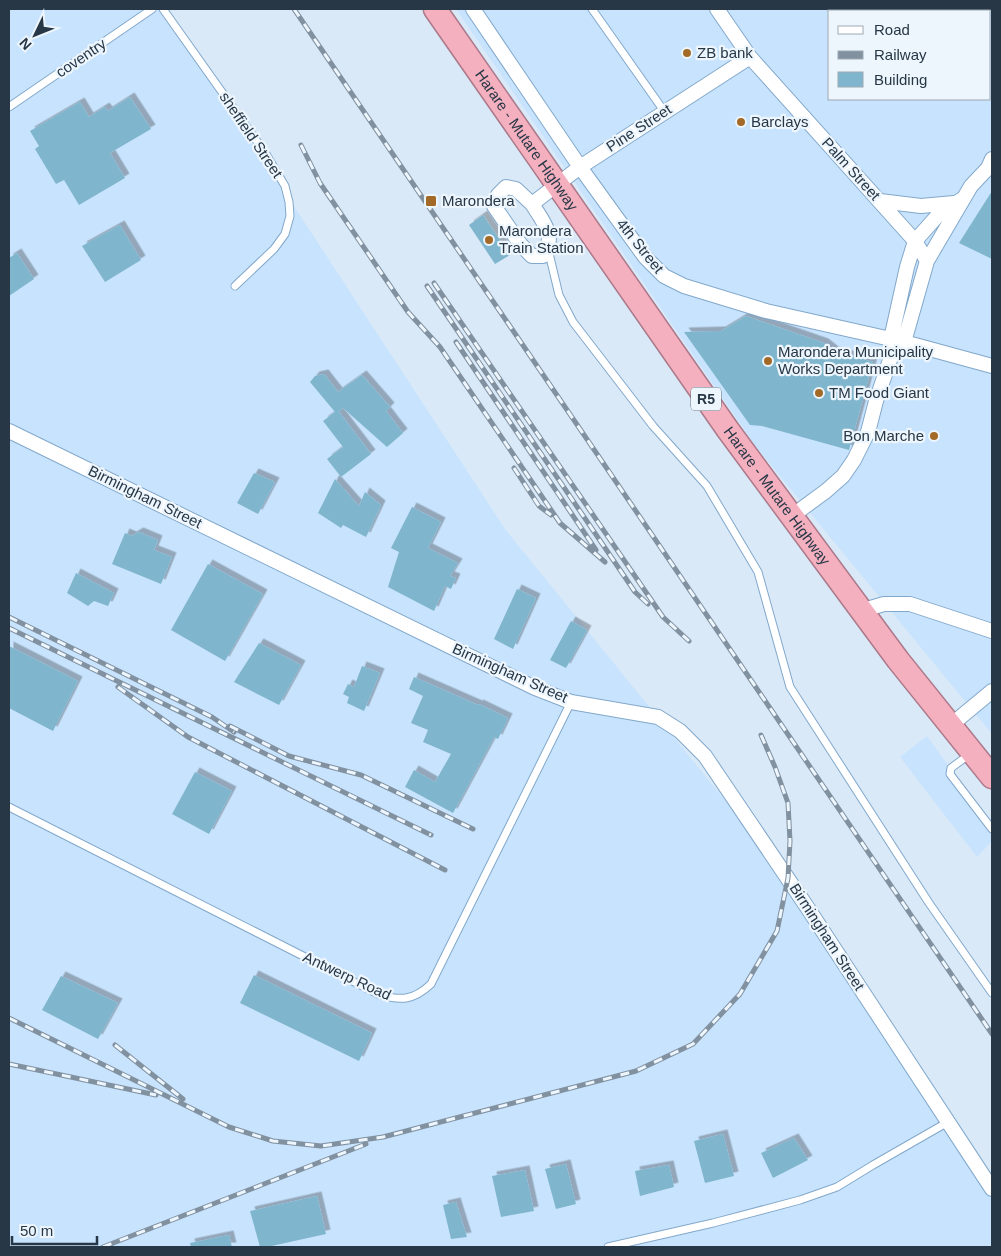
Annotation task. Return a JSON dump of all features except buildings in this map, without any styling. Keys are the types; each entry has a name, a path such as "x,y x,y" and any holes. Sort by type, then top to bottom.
{"highway":[{"name":"Harare - Mutare Highway","path":"435,9 685,370 860,611 992,777"}],"street":[{"name":"4th Street","path":"473,9 580,167 644,256 664,276 684,286 766,311 898,341 992,366"},
{"name":"Palm Street","path":"717,9 750,57 915,241 927,262"},
{"name":"Pine Street","path":"532,204 580,167 750,57"},
{"path":"898,341 927,262 960,201 988,168 992,159"},
{"path":"506,188 516,188 532,204 544,222 550,236 548,249 543,256 532,256 521,245 494,206 498,195 506,188"},
{"path":"880,201 915,205 960,201"},
{"path":"792,516 844,476 854,460 868,432 892,354 901,348 898,341 907,267 915,241 940,213 960,201"},
{"name":"Birmingham Street","path":"9,431 536,688 571,702 658,717 680,731 705,756 813,915 992,1189"},
{"path":"860,611 884,604 910,604 992,631"},
{"path":"951,726 992,691"}],"lane":[{"name":"coventry","path":"9,107 152,9"},
{"name":"sheffield Street","path":"163,9 266,154 285,186 290,216 285,234 274,249 235,286"},
{"path":"592,9 664,111"},
{"path":"548,249 559,295 573,322 653,426 707,486 758,572 790,687 929,903 992,993"},
{"name":"Antwerp Road","path":"9,807 378,994 395,999 409,997 421,993 431,984 571,702"},
{"path":"973,753 952,768 950,774 992,829"},
{"path":"608,1247 723,1221 800,1200 837,1187 948,1122"}],"shaded area":[{"path":"9,9 165,9 505,529 788,878 992,1178 992,1247 9,1247"},
{"path":"456,9 992,9 992,734 756,447"},
{"path":"927,736 992,826 992,841 977,857 900,757"}],"railway":[{"path":"294,9 992,1034"},
{"path":"301,145 320,183 408,312 440,347 560,523 605,562"},
{"path":"434,283 663,617 689,641"},
{"path":"427,286 635,592 648,604"},
{"path":"456,342 596,550"},
{"path":"514,468 539,506 551,515"},
{"path":"9,617 212,717 234,732"},
{"path":"9,628 431,835"},
{"path":"118,687 188,737 445,870"},
{"path":"230,726 289,756 361,775 473,829"},
{"path":"9,1018 229,1127 273,1141 321,1146 383,1137 636,1071 693,1044 740,994 777,931 788,878 790,841 788,803 761,735"},
{"path":"115,1045 183,1099"},
{"path":"9,1064 156,1095"},
{"path":"103,1247 366,1144"}],"place":[{"name":"ZB bank","path":"687,53"},
{"name":"Barclays","path":"741,122"},
{"name":"Marondera","path":"431,201"},
{"name":"Marondera Train Station","path":"489,240"},
{"name":"Marondera Municipality Works Department","path":"768,361"},
{"name":"TM Food Giant","path":"819,393"},
{"name":"Bon Marche","path":"934,436"}]}
